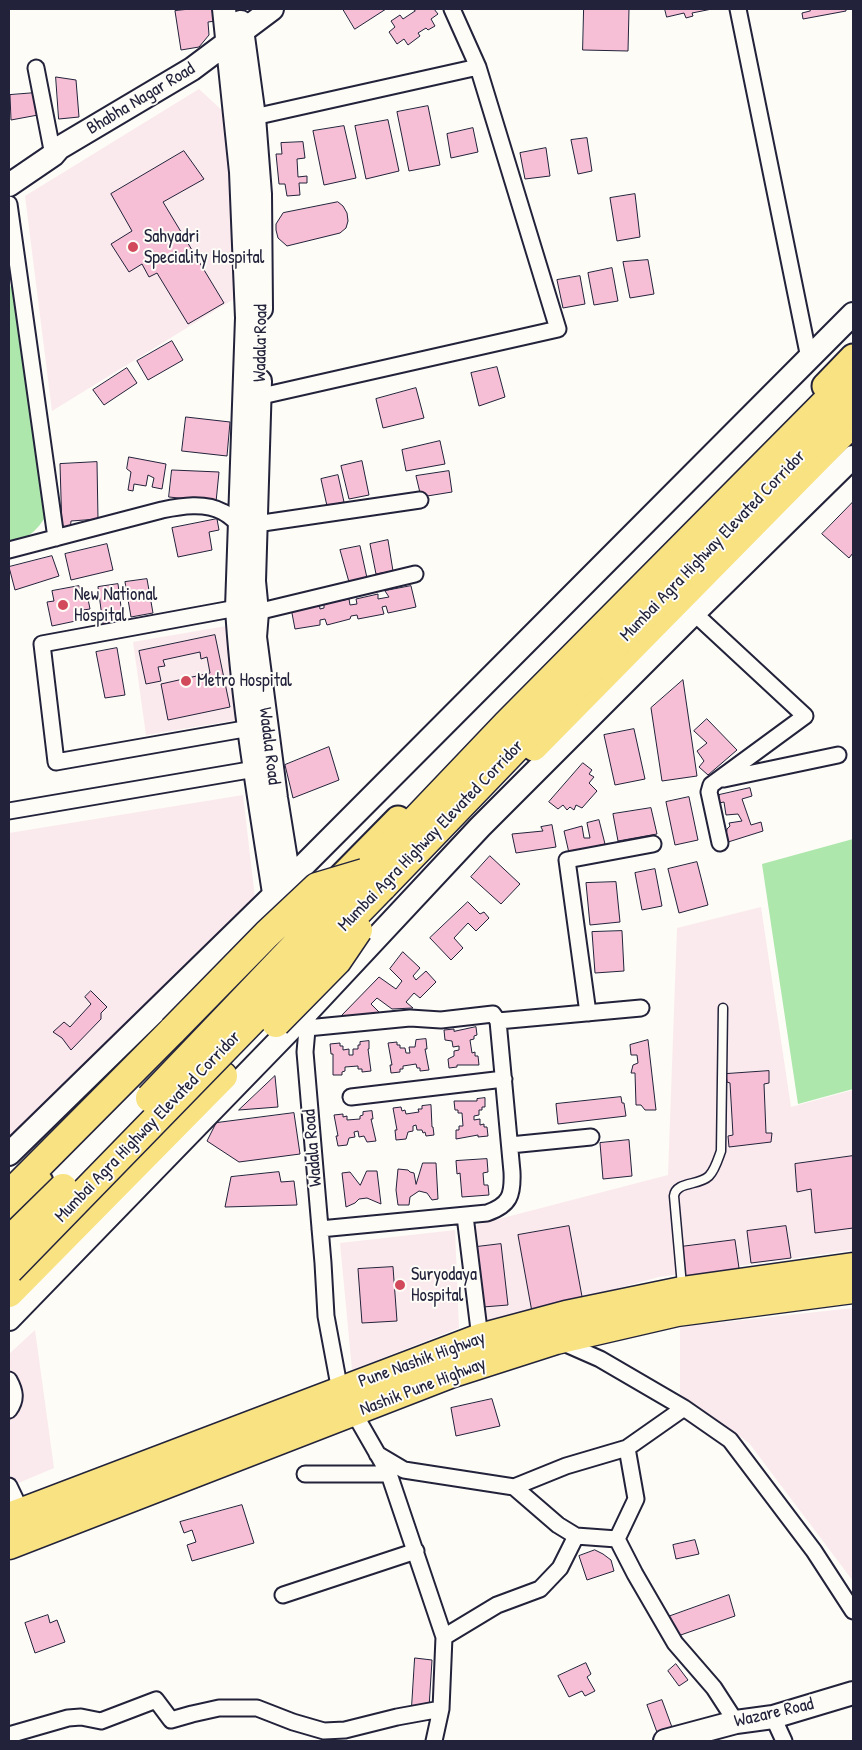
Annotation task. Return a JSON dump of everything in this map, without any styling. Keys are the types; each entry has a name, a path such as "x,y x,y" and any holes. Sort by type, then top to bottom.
{"highway":[{"name":"Mumbai Agra Highway Elevated Corridor","path":"9,1270 374,880 507,724 853,375"},
{"name":"Mumbai Agra Highway Elevated Corridor","path":"9,1241 853,403"},
{"path":"9,1195 267,934 317,887 374,880 355,936 337,961 9,1293"},
{"name":"Pune Nashik Highway","path":"15,1515 347,1402 480,1338 566,1315 682,1291 853,1267"},
{"name":"Nashik Pune Highway","path":"9,1545 347,1402 450,1374 556,1340 677,1312 853,1288"}],"main road":[{"path":"9,1214 853,358"},
{"path":"9,1281 302,1007 853,424"}],"street":[{"name":"Wadala Road","path":"224,9 237,27 254,117 260,194 248,524 247,610 239,645 255,769 282,887"},
{"name":"Bhabha Nagar Road","path":"9,185 59,148 192,69 237,27 272,9"},
{"path":"252,398 558,329 478,66 452,9"},
{"path":"738,9 809,358"},
{"name":"Wadala Road","path":"237,27 241,172 252,398"},
{"path":"254,117 478,66"},
{"path":"36,68 53,154"},
{"path":"9,204 56,538"},
{"path":"9,1154 282,887 853,314"},
{"path":"9,1319 302,1007 694,613 853,457"},
{"path":"9,550 162,510 185,506 206,506 248,524 420,500"},
{"path":"250,728 56,762 42,644 247,610 415,574"},
{"name":"Wadala Road","path":"247,610 255,637 276,798 282,887"},
{"path":"694,613 805,716 711,785 709,792 720,844"},
{"path":"718,781 838,755"},
{"path":"9,811 255,769"},
{"path":"588,1013 567,860 653,844"},
{"path":"282,887 302,1007"},
{"name":"Wadala Road","path":"302,1007 326,1316 347,1402 389,1474 444,1637"},
{"path":"302,1007 441,1020 493,1014 498,1020 510,1145 513,1187 508,1200 499,1209 465,1216 320,1229"},
{"path":"498,1020 641,1008"},
{"path":"351,1097 504,1079"},
{"path":"510,1145 591,1137"},
{"path":"465,1216 480,1338"},
{"path":"556,1340 600,1359 684,1408 730,1440 814,1552 853,1611"},
{"path":"9,1380 14,1389 15,1397 9,1410"},
{"path":"377,1454 404,1470 514,1486 566,1466 627,1448 684,1408"},
{"path":"617,1539 636,1499 627,1448"},
{"path":"305,1474 389,1474"},
{"path":"9,1486 15,1515"},
{"path":"514,1486 558,1525 576,1536 617,1539"},
{"path":"434,1741 441,1709 444,1637 497,1605 540,1589 560,1568 576,1536"},
{"path":"617,1539 675,1643 714,1688 736,1722"},
{"path":"283,1595 416,1551"},
{"name":"Wazare Road","path":"665,1741 736,1722 773,1717 853,1693"},
{"path":"9,1735 68,1718 81,1717 101,1721 156,1700 171,1720 219,1708 257,1708 293,1722 324,1731 345,1730 376,1724 397,1717 441,1709"},
{"path":"773,1717 784,1741"}],"lane":[{"path":"682,1291 674,1191 678,1187 698,1183 709,1176 715,1167 721,1151 724,1008"}],"shaded area":[{"name":"Sahyadri Speciality Hospital","path":"199,89 226,114 237,297 52,411 25,196"},
{"name":"Metro Hospital","path":"226,626 237,720 146,735 133,642"},
{"path":"243,795 255,898 9,1140 9,833"},
{"path":"761,907 791,1107 853,1090 853,1250 659,1277 485,1325 472,1226 668,1175 677,928"},
{"name":"Suryodaya Hospital","path":"455,1230 459,1328 352,1370 340,1243"},
{"path":"853,1308 853,1581 749,1443 680,1394 680,1327"},
{"path":"35,1330 54,1468 9,1487 9,1354"}],"green space":[{"path":"9,283 15,296 46,516 30,534 9,543"},
{"path":"853,839 853,1089 798,1104 762,864"}],"building":[{"path":"214,9 216,21 208,22 209,35 199,47 181,50 175,11"},
{"path":"343,9 386,9 355,29"},
{"path":"413,9 434,9 438,14 431,19 435,26 428,30 426,28 418,33 420,36 408,45 404,39 397,44 389,32 395,27 391,21 400,15 403,19 415,11"},
{"path":"584,9 629,9 628,51 583,50"},
{"path":"665,9 712,9 692,13 693,16 686,18 684,13 667,17"},
{"path":"810,9 846,9 846,11 803,19 802,13 810,11"},
{"path":"56,77 76,80 79,117 59,119"},
{"path":"35,93 38,115 11,120 10,95"},
{"path":"428,106 440,165 409,171 397,112"},
{"path":"388,120 399,171 366,179 355,126"},
{"path":"344,126 356,178 324,185 313,131"},
{"path":"473,128 478,152 451,158 447,134"},
{"path":"587,138 592,171 578,174 571,140"},
{"path":"303,142 305,158 297,159 298,177 307,176 307,183 299,183 300,195 287,196 285,184 279,184 276,154 282,154 281,143"},
{"path":"546,148 550,176 525,179 520,153"},
{"path":"184,151 204,179 163,202 224,303 188,324 157,273 149,277 142,264 129,272 111,244 132,231 111,194"},
{"path":"635,194 640,237 617,241 610,198"},
{"path":"338,202 347,213 348,221 346,228 340,233 287,246 278,238 276,224 283,213"},
{"path":"648,260 654,294 630,298 623,262"},
{"path":"612,268 618,301 594,305 588,273"},
{"path":"580,276 585,304 563,308 557,280"},
{"path":"172,341 183,360 148,380 137,361"},
{"path":"497,367 505,397 479,406 471,373"},
{"path":"127,368 137,383 104,405 93,390"},
{"path":"416,388 424,418 383,428 376,399"},
{"path":"186,417 230,422 227,456 182,451"},
{"path":"440,441 445,464 406,471 402,450"},
{"path":"129,457 166,464 162,489 152,487 154,478 148,475 146,486 134,484 133,491 128,490 131,472 127,469"},
{"path":"362,461 369,495 349,499 341,466"},
{"path":"97,462 98,519 71,521 70,531 62,530 60,464"},
{"path":"172,470 219,472 216,502 169,497"},
{"path":"449,471 452,492 421,497 416,476"},
{"path":"338,475 344,502 327,506 321,479"},
{"path":"853,502 853,553 849,558 822,534"},
{"path":"217,519 219,530 209,532 212,550 178,557 172,528"},
{"path":"388,540 393,571 376,574 370,544"},
{"path":"107,544 113,570 71,580 65,554"},
{"path":"360,546 367,578 349,582 340,550"},
{"path":"52,556 59,576 15,590 9,567"},
{"path":"147,579 153,613 131,617 125,582"},
{"path":"118,584 123,622 103,624 98,587"},
{"path":"79,586 81,595 87,594 90,609 83,610 85,619 52,626 47,602 54,601 52,591"},
{"path":"411,586 416,607 388,613 386,606 382,607 384,614 358,619 357,615 351,616 350,619 327,625 325,619 320,620 320,625 295,629 291,608 319,602 320,609 324,608 324,604 349,599 350,605 357,604 356,599 378,594 378,599 389,597 385,591"},
{"path":"215,635 230,707 168,720 161,684 210,673 207,657 201,659 200,652 163,660 165,666 158,667 161,681 146,684 139,651"},
{"path":"117,648 125,695 105,698 96,652"},
{"path":"683,680 697,776 662,781 651,708"},
{"path":"707,719 737,750 708,775 699,767 704,761 697,751 707,743 694,731"},
{"path":"634,729 645,779 615,785 604,735"},
{"path":"329,747 339,780 293,798 285,765"},
{"path":"583,763 592,770 589,774 594,777 589,783 597,791 582,808 576,805 574,810 570,807 567,810 563,805 558,809 549,802"},
{"path":"750,788 752,796 742,799 751,825 761,822 763,831 725,843 727,829 730,826 729,823 742,821 738,814 726,815 724,802 719,803 719,795"},
{"path":"689,797 698,840 675,845 666,802"},
{"path":"651,808 657,834 618,841 613,814"},
{"path":"599,820 605,844 569,853 564,831 582,826 584,838 590,838 587,823"},
{"path":"552,825 556,847 516,853 512,834 543,831 541,827"},
{"path":"490,856 520,884 501,904 471,877"},
{"path":"697,862 708,905 679,913 668,869"},
{"path":"655,869 662,906 642,910 635,873"},
{"path":"616,882 620,922 590,925 586,883"},
{"path":"468,902 480,914 484,912 489,918 476,931 468,923 454,938 463,948 451,960 430,938"},
{"path":"622,931 624,971 595,973 592,932"},
{"path":"403,952 420,968 413,976 416,980 426,971 436,982 420,998 414,993 406,1002 413,1008 392,1009 377,998 371,1004 379,1012 375,1015 341,1016 379,977 396,989 402,981 390,969"},
{"path":"91,991 107,1007 101,1013 101,1019 71,1050 62,1038 53,1032 64,1022 70,1027 91,1004 85,997"},
{"path":"476,1027 477,1035 474,1036 474,1039 470,1040 472,1053 475,1052 475,1056 478,1056 479,1065 457,1065 457,1067 449,1068 448,1059 454,1056 454,1051 459,1050 459,1046 453,1047 452,1041 445,1040 444,1030 454,1029 454,1031"},
{"path":"426,1039 427,1049 425,1049 429,1070 420,1071 416,1064 403,1066 400,1072 391,1073 390,1065 392,1065 388,1043 397,1042 400,1048 405,1048 406,1053 410,1053 409,1047 415,1047 416,1040"},
{"path":"648,1040 656,1110 645,1110 641,1105 636,1105 635,1073 631,1073 633,1065 638,1063 637,1055 631,1055 630,1045"},
{"path":"369,1041 368,1049 371,1071 362,1072 362,1069 358,1069 358,1066 345,1067 342,1075 333,1075 333,1054 331,1054 330,1044 340,1043 340,1046 343,1046 343,1050 349,1049 349,1055 353,1055 353,1049 358,1049 360,1042"},
{"path":"769,1071 769,1083 764,1084 766,1133 772,1133 771,1142 729,1147 728,1136 733,1135 730,1083 727,1082 726,1074"},
{"path":"275,1076 278,1107 239,1110"},
{"path":"621,1097 626,1116 558,1124 556,1104"},
{"path":"485,1098 485,1107 479,1110 479,1115 474,1116 474,1120 480,1119 480,1125 484,1124 484,1127 487,1127 488,1136 478,1137 478,1135 456,1139 456,1130 459,1130 459,1126 463,1126 462,1113 458,1113 458,1110 455,1110 454,1101 477,1101 477,1099"},
{"path":"431,1105 434,1135 426,1136 422,1130 417,1130 416,1125 413,1126 413,1131 408,1132 406,1139 396,1140 395,1130 397,1130 393,1108 401,1107 402,1111 405,1110 406,1114 419,1112 418,1109 422,1109 422,1106"},
{"path":"372,1111 373,1119 371,1119 376,1141 367,1142 364,1136 359,1137 358,1131 354,1132 355,1137 349,1138 347,1145 338,1146 334,1115 343,1114 343,1117 347,1116 347,1120 360,1119 363,1112"},
{"path":"294,1113 300,1154 239,1162 207,1141 216,1123"},
{"path":"629,1140 632,1176 603,1179 600,1143"},
{"path":"853,1156 853,1228 815,1233 811,1189 797,1192 795,1164"},
{"path":"487,1159 488,1172 483,1173 484,1185 488,1185 489,1195 462,1197 460,1173 457,1174 456,1161"},
{"path":"423,1163 436,1163 438,1199 432,1200 427,1193 419,1191 410,1197 409,1205 398,1205 396,1190 398,1169 414,1173 416,1184"},
{"path":"367,1171 377,1171 381,1204 367,1198 359,1199 346,1207 342,1173 350,1172 360,1185"},
{"path":"279,1172 281,1182 294,1181 297,1205 225,1207 231,1177"},
{"path":"569,1226 583,1302 532,1312 518,1235"},
{"path":"786,1226 791,1258 751,1263 747,1231"},
{"path":"735,1240 740,1275 684,1282 680,1247"},
{"path":"501,1244 508,1305 483,1307 476,1247"},
{"path":"393,1267 397,1321 362,1323 358,1269"},
{"path":"492,1399 500,1426 456,1436 451,1408"},
{"path":"242,1505 254,1543 192,1561 187,1545 196,1542 192,1530 184,1533 180,1522"},
{"path":"695,1540 699,1554 676,1559 673,1545"},
{"path":"595,1550 611,1560 614,1571 587,1580 579,1556"},
{"path":"729,1595 735,1616 675,1637 665,1618"},
{"path":"48,1615 50,1623 57,1620 65,1642 35,1653 25,1623"},
{"path":"415,1658 432,1660 429,1708 412,1706"},
{"path":"586,1663 591,1674 587,1677 595,1691 585,1696 582,1691 569,1697 558,1676"},
{"path":"676,1664 688,1680 679,1686 668,1671"},
{"path":"662,1700 673,1730 658,1735 647,1705"}],"place":[{"name":"Sahyadri Speciality Hospital","path":"133,247"},
{"name":"New National Hospital","path":"63,605"},
{"name":"Metro Hospital","path":"186,681"},
{"name":"Suryodaya Hospital","path":"400,1285"}]}
